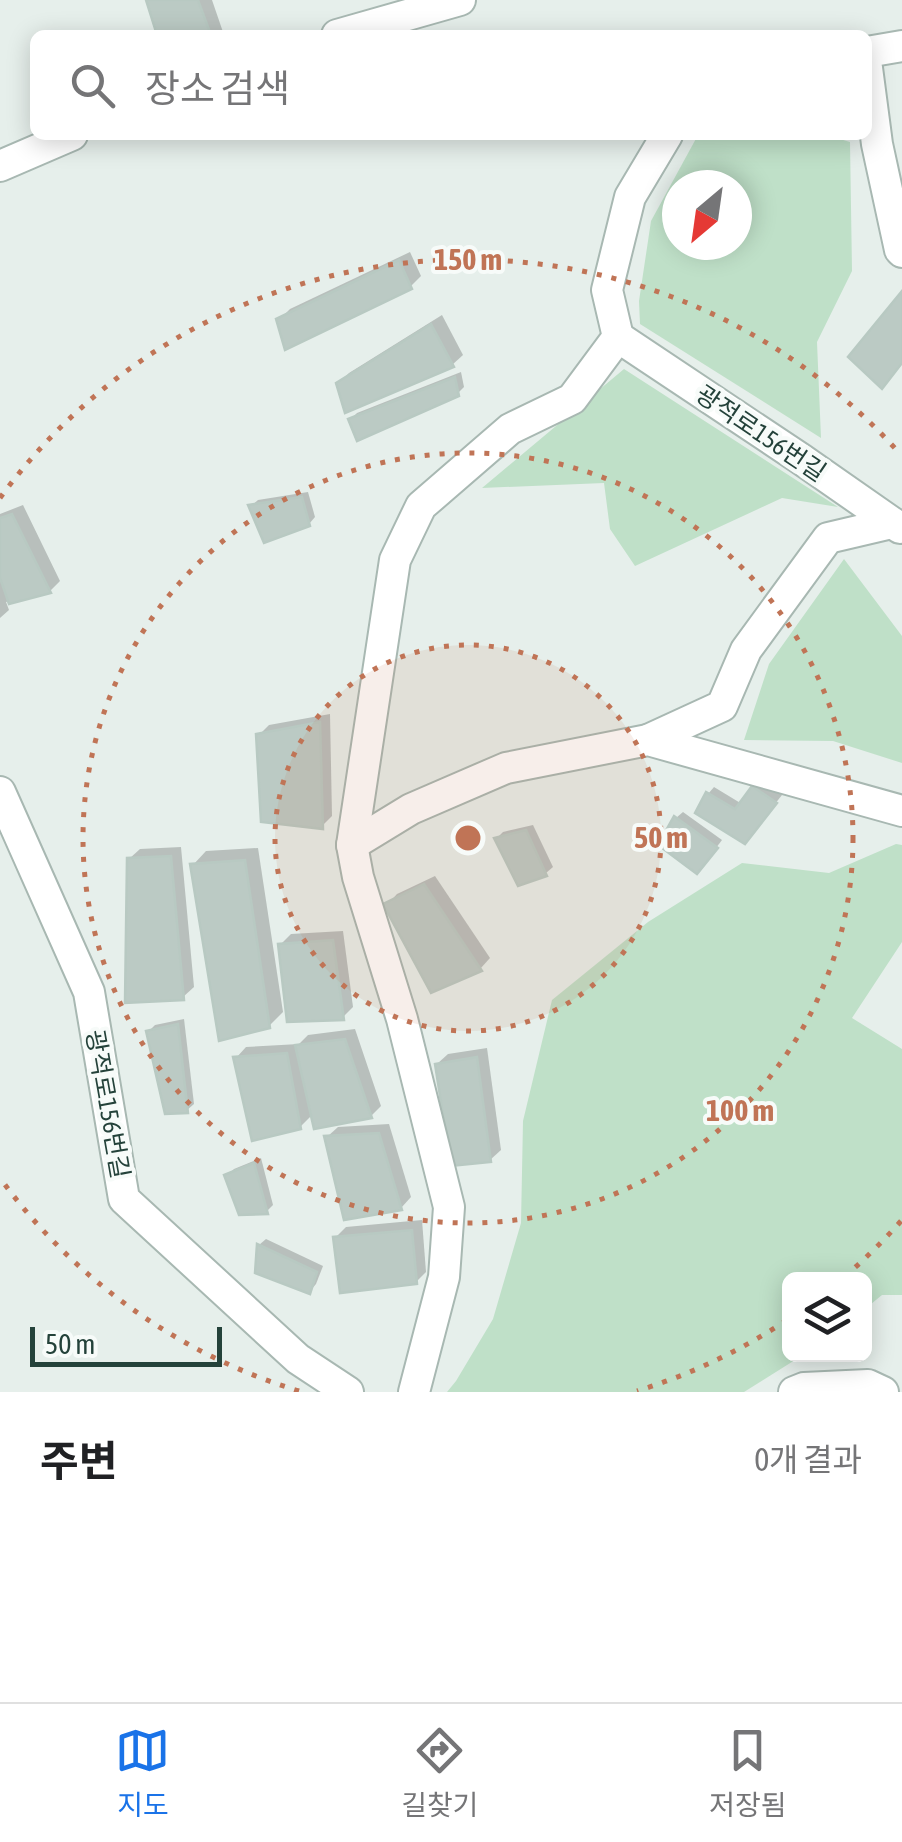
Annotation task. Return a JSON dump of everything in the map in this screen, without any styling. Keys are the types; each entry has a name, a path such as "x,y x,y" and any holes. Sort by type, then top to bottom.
{"street":[{"path":"355,30 460,0"},
{"path":"872,51 902,46"},
{"path":"872,106 902,252"},
{"path":"0,166 60,140"},
{"path":"414,1392 444,1278 449,1207 402,1020 358,878 352,845 396,560 421,506 510,429 572,399 618,338 608,290 630,197 664,140"},
{"name":"광적로156번길","path":"618,338 897,526"},
{"path":"710,758 722,706 746,650 828,538 897,526"},
{"path":"352,845 411,810 506,768 648,740 722,706"},
{"path":"648,740 902,811"},
{"name":"광적로156번길","path":"0,792 90,992 124,1199 298,1359 348,1392"},
{"path":"794,1392 804,1388 868,1386 883,1392"}],"green space":[{"path":"695,140 850,142 852,271 817,342 821,438 640,324 639,301 651,221 662,201 662,260 752,260 752,170 679,170"},
{"path":"624,369 838,507 782,498 635,566 610,529 604,483 482,488"},
{"path":"844,559 902,636 902,763 833,741 744,740 769,664"},
{"path":"896,844 902,845 902,942 852,1018 902,1049 902,1295 882,1295 872,1303 872,1272 782,1272 782,1362 792,1362 744,1392 447,1392 493,1319 521,1223 523,1121 552,1000 648,922 742,863 829,873"}],"building":[{"path":"146,0 198,0 209,30 155,30"},
{"path":"399,260 412,289 285,350 276,319"},
{"path":"902,291 902,363 882,389 848,357"},
{"path":"431,324 454,367 345,413 336,383"},
{"path":"455,377 459,396 357,441 348,419"},
{"path":"302,497 310,526 264,543 248,505"},
{"path":"12,514 51,593 9,604 0,578 0,518"},
{"path":"320,722 323,829 261,822 256,734"},
{"path":"752,786 777,803 745,844 695,813 706,792 735,809"},
{"path":"674,816 718,848 697,874 658,845"},
{"path":"526,830 547,876 518,886 494,838"},
{"path":"171,856 184,1000 125,1003 127,858"},
{"path":"245,860 270,1028 219,1041 190,864"},
{"path":"424,884 482,971 431,993 383,904"},
{"path":"333,940 344,1020 287,1022 278,944"},
{"path":"178,1024 188,1113 165,1114 146,1031"},
{"path":"345,1039 372,1118 314,1129 295,1045"},
{"path":"287,1053 301,1129 252,1141 233,1057"},
{"path":"477,1057 491,1162 451,1166 435,1064"},
{"path":"379,1133 402,1210 344,1220 324,1136"},
{"path":"254,1163 268,1214 239,1215 224,1175"},
{"path":"412,1230 417,1284 340,1293 333,1237"},
{"path":"257,1244 317,1272 310,1294 255,1273"}]}
